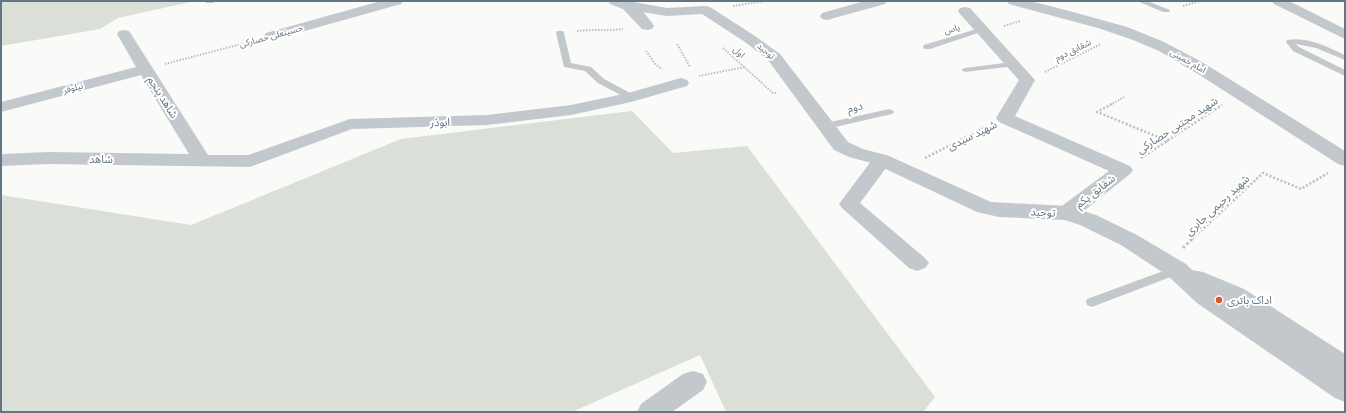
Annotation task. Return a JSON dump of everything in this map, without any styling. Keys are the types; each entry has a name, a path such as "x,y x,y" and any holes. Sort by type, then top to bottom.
{"street":[{"name":"حسینعلی حصارکی","path":"271,36 396,1"},
{"path":"827,16 880,1"},
{"name":"امام خمینی","path":"1014,1 1125,32 1158,44 1181,56 1241,93 1345,160"},
{"path":"1279,1 1345,35"},
{"path":"621,4 640,17 647,26"},
{"name":"توحید","path":"621,4 667,12 705,10 750,39 774,57 841,146 856,153 882,160 985,207 999,210 1067,213 1094,223 1129,240 1172,267 1235,295 1345,368"},
{"path":"965,11 1027,80"},
{"name":"شاهد پنجم","path":"124,34 201,159"},
{"name":"نیلوفر","path":"1,107 146,69"},
{"name":"شهید سیدی","path":"1005,118 1027,80"},
{"name":"ابوذر","path":"201,159 250,161 350,124 487,120 571,110 631,97 681,83"},
{"path":"1005,118 1123,170"},
{"name":"شاهد","path":"1,160 49,158 201,159"},
{"path":"882,160 849,204 917,263"},
{"name":"شقایق یکم","path":"1067,213 1123,170"},
{"name":"توحید","path":"1172,267 1206,297 1282,346 1345,390"},
{"path":"651,412 693,382"}],"lane":[{"path":"1140,1 1166,10"},
{"name":"یاس","path":"927,47 983,30"},
{"path":"560,33 567,65 588,68 601,81 631,97"},
{"path":"1345,58 1319,46 1303,41 1290,42 1296,49 1345,73"},
{"path":"965,70 1012,64"},
{"name":"دوم","path":"826,126 888,112"},
{"path":"1092,302 1172,267"}],"path":[{"path":"560,33 594,29 610,31 647,26"},
{"name":"شقایق دوم","path":"1027,80 1125,32"},
{"name":"حسینعلی حصارکی","path":"146,69 271,36"},
{"path":"677,44 690,66 696,70"},
{"name":"اول","path":"703,74 745,67 723,48"},
{"name":"شهید مجتبی حصارکی","path":"1123,170 1241,93"},
{"path":"1124,97 1097,112 1168,141"},
{"name":"شهید سیدی","path":"902,169 1005,118"},
{"name":"شهید رحیمی جابری","path":"1172,267 1263,173 1301,189 1332,170"}],"shaded area":[{"path":"1,1 195,1 118,18 100,29 1,46"},
{"path":"632,111 673,153 747,146 935,397 923,412 726,412 700,355 572,412 1,412 1,195 191,225 401,139"}],"place":[{"name":"اداک باتری","path":"1219,300"}]}
